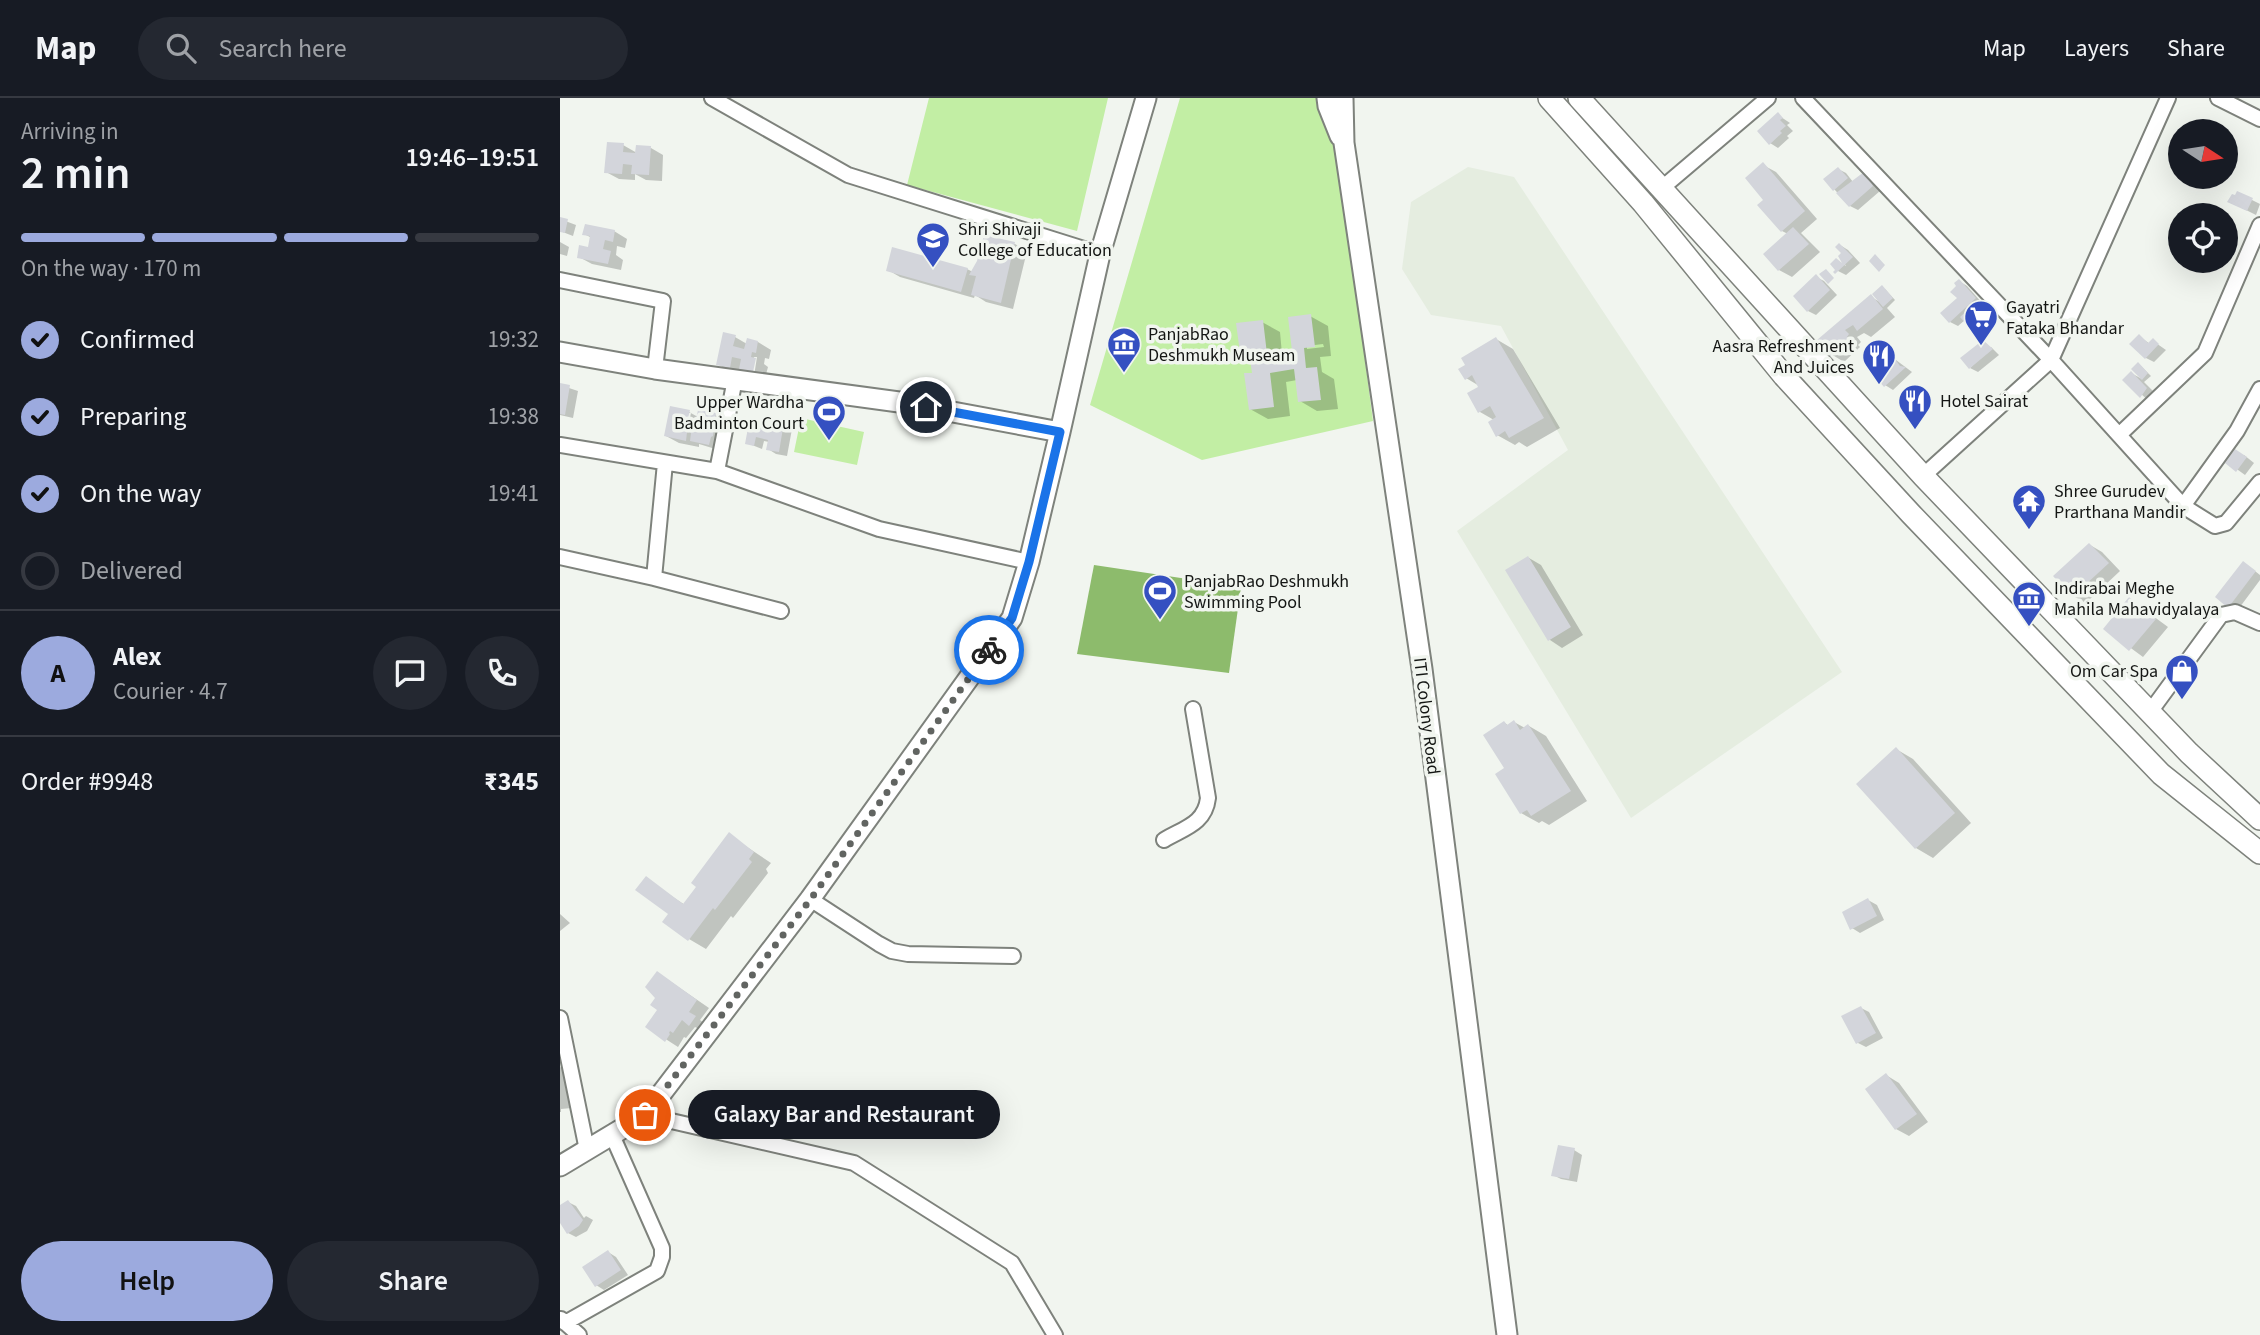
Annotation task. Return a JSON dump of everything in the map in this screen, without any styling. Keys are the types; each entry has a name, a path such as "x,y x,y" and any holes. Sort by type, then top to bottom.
{"main road":[{"path":"1549,98 1643,203 1784,376 1911,514 2161,774 2260,853"},
{"path":"1579,98 1923,476 2189,753 2260,819"},
{"path":"2161,774 2189,753"}],"street":[{"path":"712,98 848,176 1100,254"},
{"path":"560,1166 645,1115 810,900 1012,618 1029,562 1100,254 1146,98"},
{"path":"1327,98 1343,143"},
{"name":"ITI Colony Road","path":"1343,98 1343,143 1422,669 1507,1335"},
{"path":"1662,188 1768,98"},
{"path":"1803,98 2051,360 2183,506 2215,526 2226,523 2260,482"},
{"path":"1923,476 2051,360 2168,98"},
{"path":"2218,98 2241,103 2260,119"},
{"path":"2119,435 2205,353 2260,225"},
{"path":"560,280 663,301 655,369"},
{"path":"560,352 655,369 899,402 1060,432"},
{"path":"717,471 735,379"},
{"path":"2183,506 2237,431 2260,389"},
{"path":"560,445 717,471 879,529 1029,562"},
{"path":"654,578 665,463"},
{"path":"560,557 781,611"},
{"path":"2150,712 2221,615 2235,612 2260,623"},
{"path":"1164,840 1200,820 1207,810 1208,798 1193,709"},
{"path":"810,900 891,951 908,954 1013,956"},
{"path":"560,1018 587,1150"},
{"path":"645,1115 854,1163 1012,1263 1055,1335"},
{"path":"579,1335 563,1320 657,1271 662,1257 662,1248 612,1135"}],"shaded area":[{"path":"929,98 1108,98 1077,231 907,185"},
{"path":"1180,98 1331,98 1373,421 1202,460 1090,405"},
{"path":"1468,167 1514,177 1842,672 1631,818 1457,531 1568,450 1501,326 1431,315 1402,269 1411,202"},
{"name":"Upper Wardha Badminton Court","path":"801,418 864,432 857,465 794,452"},
{"name":"PanjabRao Deshmukh Swimming Pool","path":"1094,565 1241,587 1229,673 1077,654"}],"building":[{"path":"1778,112 1783,118 1780,120 1786,126 1769,145 1757,131"},
{"path":"607,142 624,143 623,152 635,153 636,145 651,146 649,175 631,174 632,165 623,164 622,174 604,173"},
{"path":"1763,162 1805,211 1781,232 1757,205 1763,200 1745,178"},
{"path":"1838,167 1848,178 1833,191 1823,179"},
{"path":"1864,172 1873,186 1849,207 1836,193"},
{"path":"2237,191 2253,198 2247,211 2238,207 2238,203 2227,202 2232,194 2235,195"},
{"path":"560,217 568,219 565,233 560,232"},
{"path":"585,224 615,230 613,242 605,240 603,249 611,251 608,264 577,258 579,245 588,247 590,236 582,235"},
{"path":"1793,227 1809,244 1778,271 1763,254"},
{"path":"984,235 1015,242 1001,303 971,295 976,276 969,275 977,261"},
{"path":"1839,243 1853,257 1835,274 1830,264 1836,258 1842,263 1838,256 1841,253 1835,247"},
{"path":"892,247 968,268 961,292 886,271"},
{"path":"1875,254 1885,265 1879,272 1869,261"},
{"path":"1826,269 1834,278 1828,284 1819,274"},
{"path":"1816,274 1830,290 1807,312 1793,296"},
{"path":"1959,279 1976,298 1949,323 1940,313 1957,298 1950,292"},
{"path":"1882,285 1893,298 1883,307 1872,294"},
{"path":"1871,294 1883,309 1857,331 1853,325 1845,330 1849,339 1830,356 1817,340"},
{"path":"1972,306 1979,314 1967,325 1960,317"},
{"path":"1311,314 1315,347 1304,348 1306,368 1317,367 1321,400 1298,402 1294,369 1270,373 1274,407 1249,410 1244,373 1252,373 1250,359 1241,360 1236,323 1263,320 1267,354 1292,351 1288,317"},
{"path":"723,332 736,335 733,346 744,349 747,338 758,341 756,353 752,352 751,357 756,358 753,372 739,369 741,359 732,357 730,368 716,365"},
{"path":"2139,334 2148,343 2153,338 2159,344 2145,359 2129,344"},
{"path":"1496,337 1544,418 1509,438 1505,431 1496,437 1488,422 1496,417 1490,406 1478,413 1467,393 1478,387 1472,375 1465,380 1458,369 1465,365 1461,358"},
{"path":"1983,340 1993,349 1969,369 1960,358"},
{"path":"1892,355 1900,366 1906,367 1884,387 1872,373"},
{"path":"2138,362 2148,373 2142,380 2131,369"},
{"path":"2131,371 2147,388 2140,398 2122,380"},
{"path":"560,383 570,385 565,415 560,414"},
{"path":"670,406 690,410 688,418 696,419 698,410 716,413 709,445 690,441 691,433 687,432 686,441 664,436"},
{"path":"750,417 758,419 757,428 769,430 771,420 784,422 779,452 766,450 768,440 756,437 754,446 745,444"},
{"path":"2235,449 2247,457 2236,472 2225,463"},
{"path":"2089,543 2109,563 2072,597 2053,576"},
{"path":"1528,556 1571,627 1548,641 1505,570"},
{"path":"2243,561 2256,571 2228,608 2215,597"},
{"path":"2129,597 2156,619 2129,651 2103,629"},
{"path":"1514,720 1520,730 1528,724 1571,791 1531,816 1527,810 1520,814 1495,774 1504,768 1483,735 1504,721 1507,725"},
{"path":"1896,747 1955,813 1915,849 1856,784"},
{"path":"729,832 754,852 749,859 752,862 688,941 662,922 668,914 635,890 646,876 683,904 696,887 691,883"},
{"path":"1868,898 1877,916 1850,930 1842,912"},
{"path":"657,971 697,1000 689,1012 696,1016 689,1026 682,1020 673,1033 670,1031 665,1042 645,1027 657,1010 650,1005 655,998 645,987"},
{"path":"1861,1006 1876,1033 1856,1044 1841,1016"},
{"path":"1886,1073 1917,1114 1895,1130 1865,1089"},
{"path":"1558,1145 1575,1148 1569,1179 1551,1176"},
{"path":"568,1200 583,1220 567,1234 560,1223 560,1205"},
{"path":"608,1250 621,1270 595,1287 582,1267"}],"way so far":[{"path":"645,1115 810,900 989,650"}],"place":[{"name":"Shri Shivaji College of Education","path":"933,269"},
{"name":"Gayatri Fataka Bhandar","path":"1981,347"},
{"name":"PanjabRao Deshmukh Museam","path":"1124,374"},
{"name":"Aasra Refreshment And Juices","path":"1879,386"},
{"name":"Hotel Sairat","path":"1915,431"},
{"name":"Upper Wardha Badminton Court","path":"829,442"},
{"name":"Shree Gurudev Prarthana Mandir","path":"2029,531"},
{"name":"PanjabRao Deshmukh Swimming Pool","path":"1160,621"},
{"name":"Indirabai Meghe Mahila Mahavidyalaya","path":"2029,628"},
{"name":"Om Car Spa","path":"2182,701"},
{"name":"Galaxy Bar and Restaurant","path":"645,1115"}],"route":[{"path":"926,407 1060,432 1029,562 1012,618 989,650"}]}
